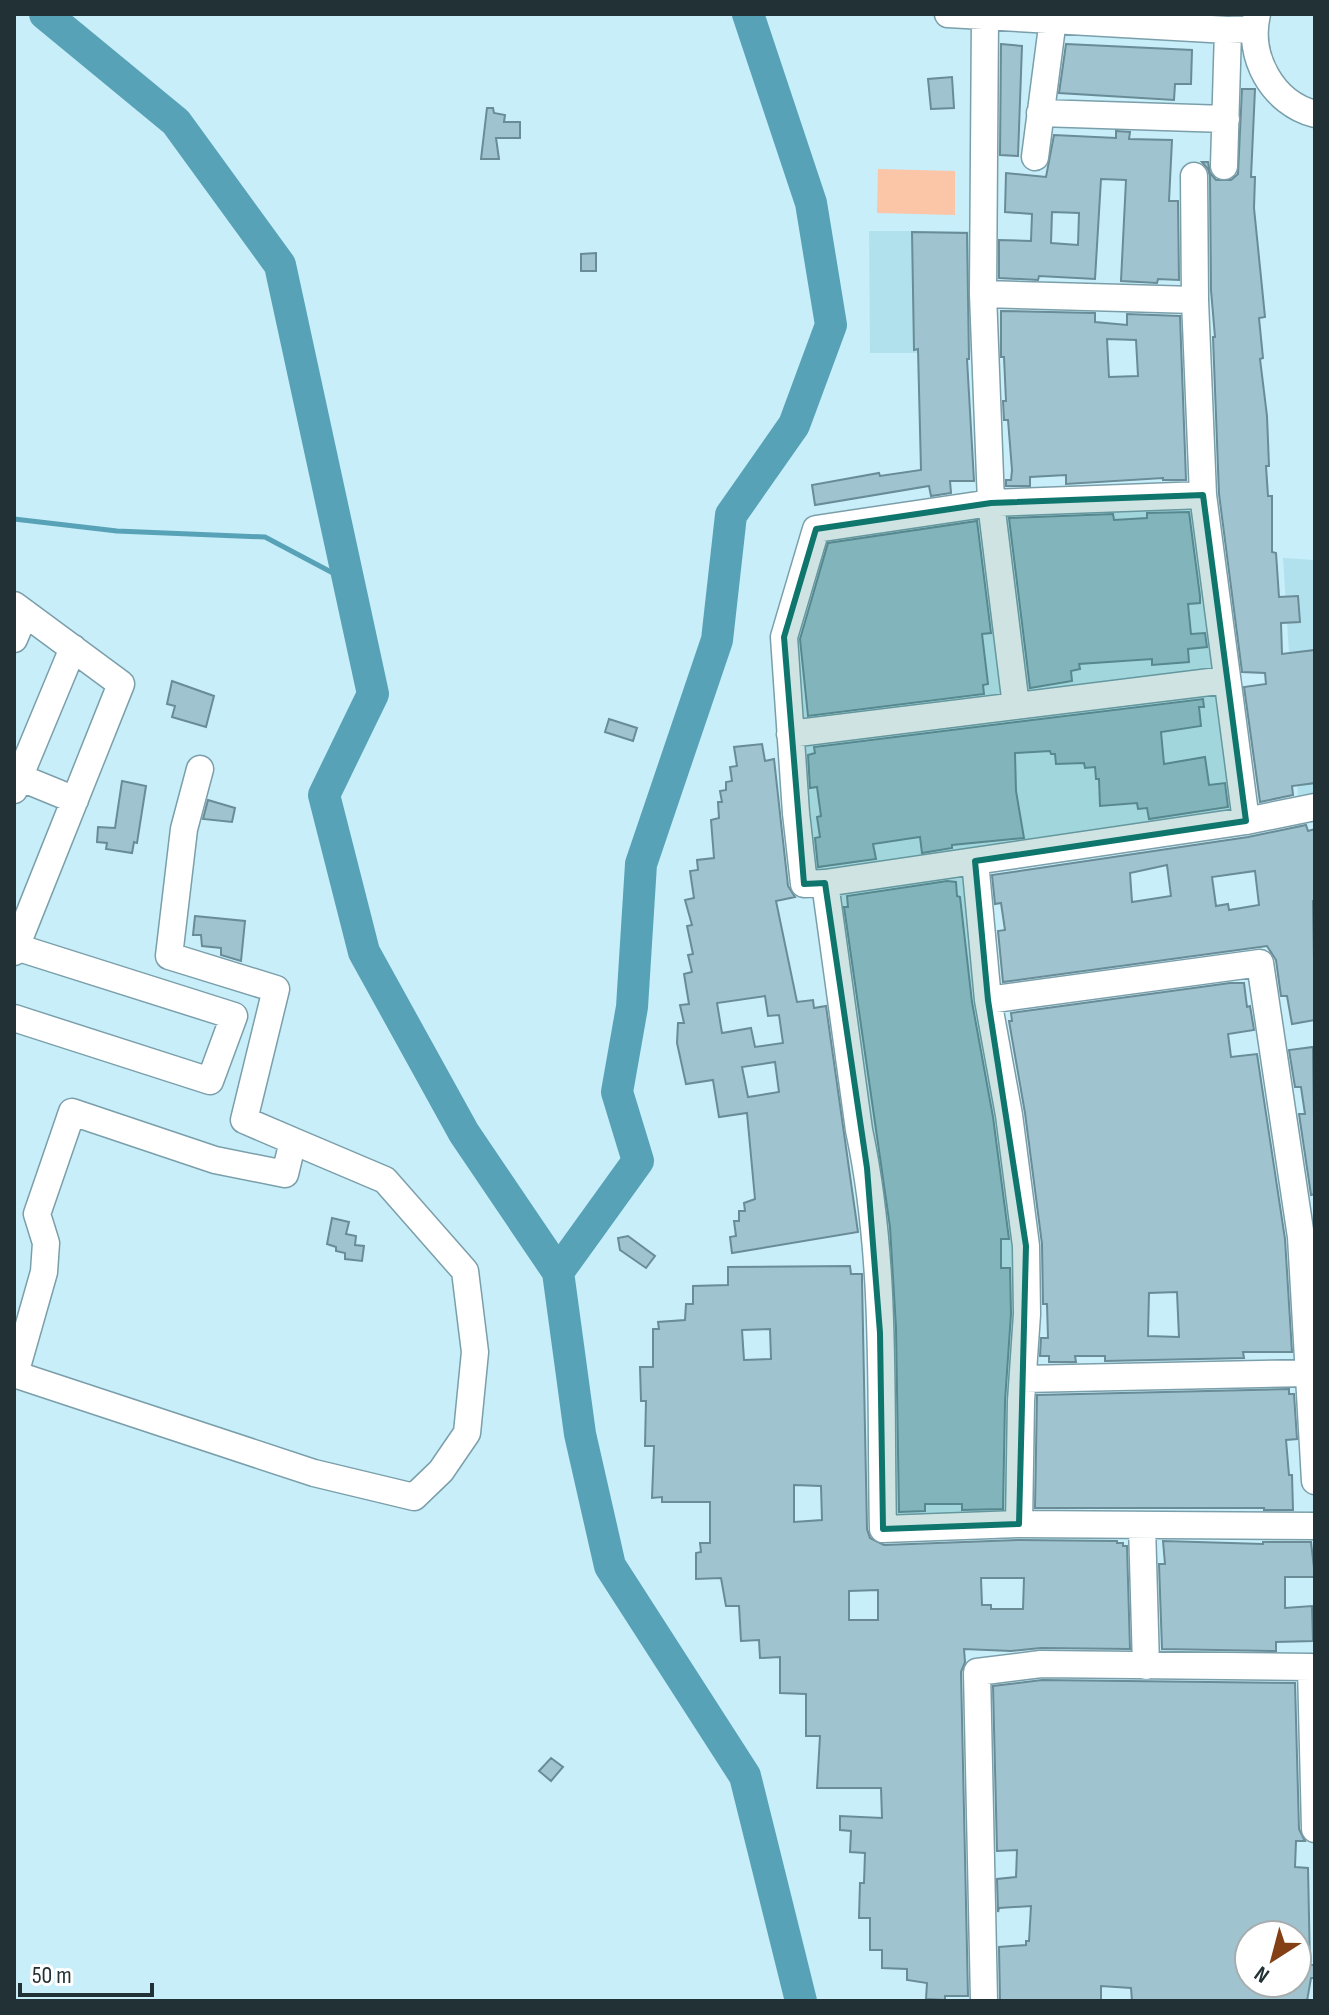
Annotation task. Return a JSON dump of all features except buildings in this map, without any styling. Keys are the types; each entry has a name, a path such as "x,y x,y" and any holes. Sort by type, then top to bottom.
{"street":[{"path":"948,14 1246,25"},
{"path":"985,16 983,294 991,503 1016,706"},
{"path":"1035,157 1053,19"},
{"path":"1246,25 1259,65 1279,94 1304,111 1315,114"},
{"path":"1224,166 1226,119 1246,25"},
{"path":"1040,113 1226,119"},
{"path":"1194,176 1195,300 1203,495 1246,821"},
{"path":"983,294 1195,300"},
{"path":"1203,495 991,503 816,529 784,637 804,884 1246,821 1315,807"},
{"path":"14,639 19,609 121,684 15,949 234,1016 210,1081 14,1018"},
{"path":"73,648 16,781 75,800"},
{"path":"790,734 1226,680"},
{"path":"200,769 184,829 169,956 276,989 244,1120 385,1180 465,1271 475,1352 467,1433 441,1471 414,1497 314,1473 14,1374 44,1272 46,1243 37,1214 72,1112 215,1160 285,1174 293,1141"},
{"path":"975,861 988,1000 1009,1115 1026,1246 1027,1314 1019,1524"},
{"path":"825,883 875,1240 880,1333 883,1529 1019,1524 1315,1526"},
{"path":"988,1000 1260,963 1301,1237 1315,1481"},
{"path":"1023,1379 1308,1373"},
{"path":"1142,1525 1146,1666"},
{"path":"984,2001 977,1672 1041,1664 1311,1667 1315,1829"}],"highlighted area":[{"path":"1203,495 1246,821 975,861 988,1000 1026,1246 1019,1524 883,1529 880,1333 867,1168 825,883 804,884 784,637 816,529 991,503"}],"shaded area":[{"path":"878,169 955,171 955,215 877,213"},
{"path":"869,231 975,231 976,353 870,353"},
{"path":"1283,558 1315,560 1315,793 1298,795"}],"waterway":[{"path":"45,14 176,122 280,265 373,694 324,795 364,952 464,1133 558,1272 580,1434 610,1566 745,1776 801,2001"},
{"path":"558,1272 638,1161 617,1092 632,1007 641,864 717,640 731,515 794,425 831,325 811,203 748,14"},
{"path":"14,519 117,531 265,537 348,581"}]}
